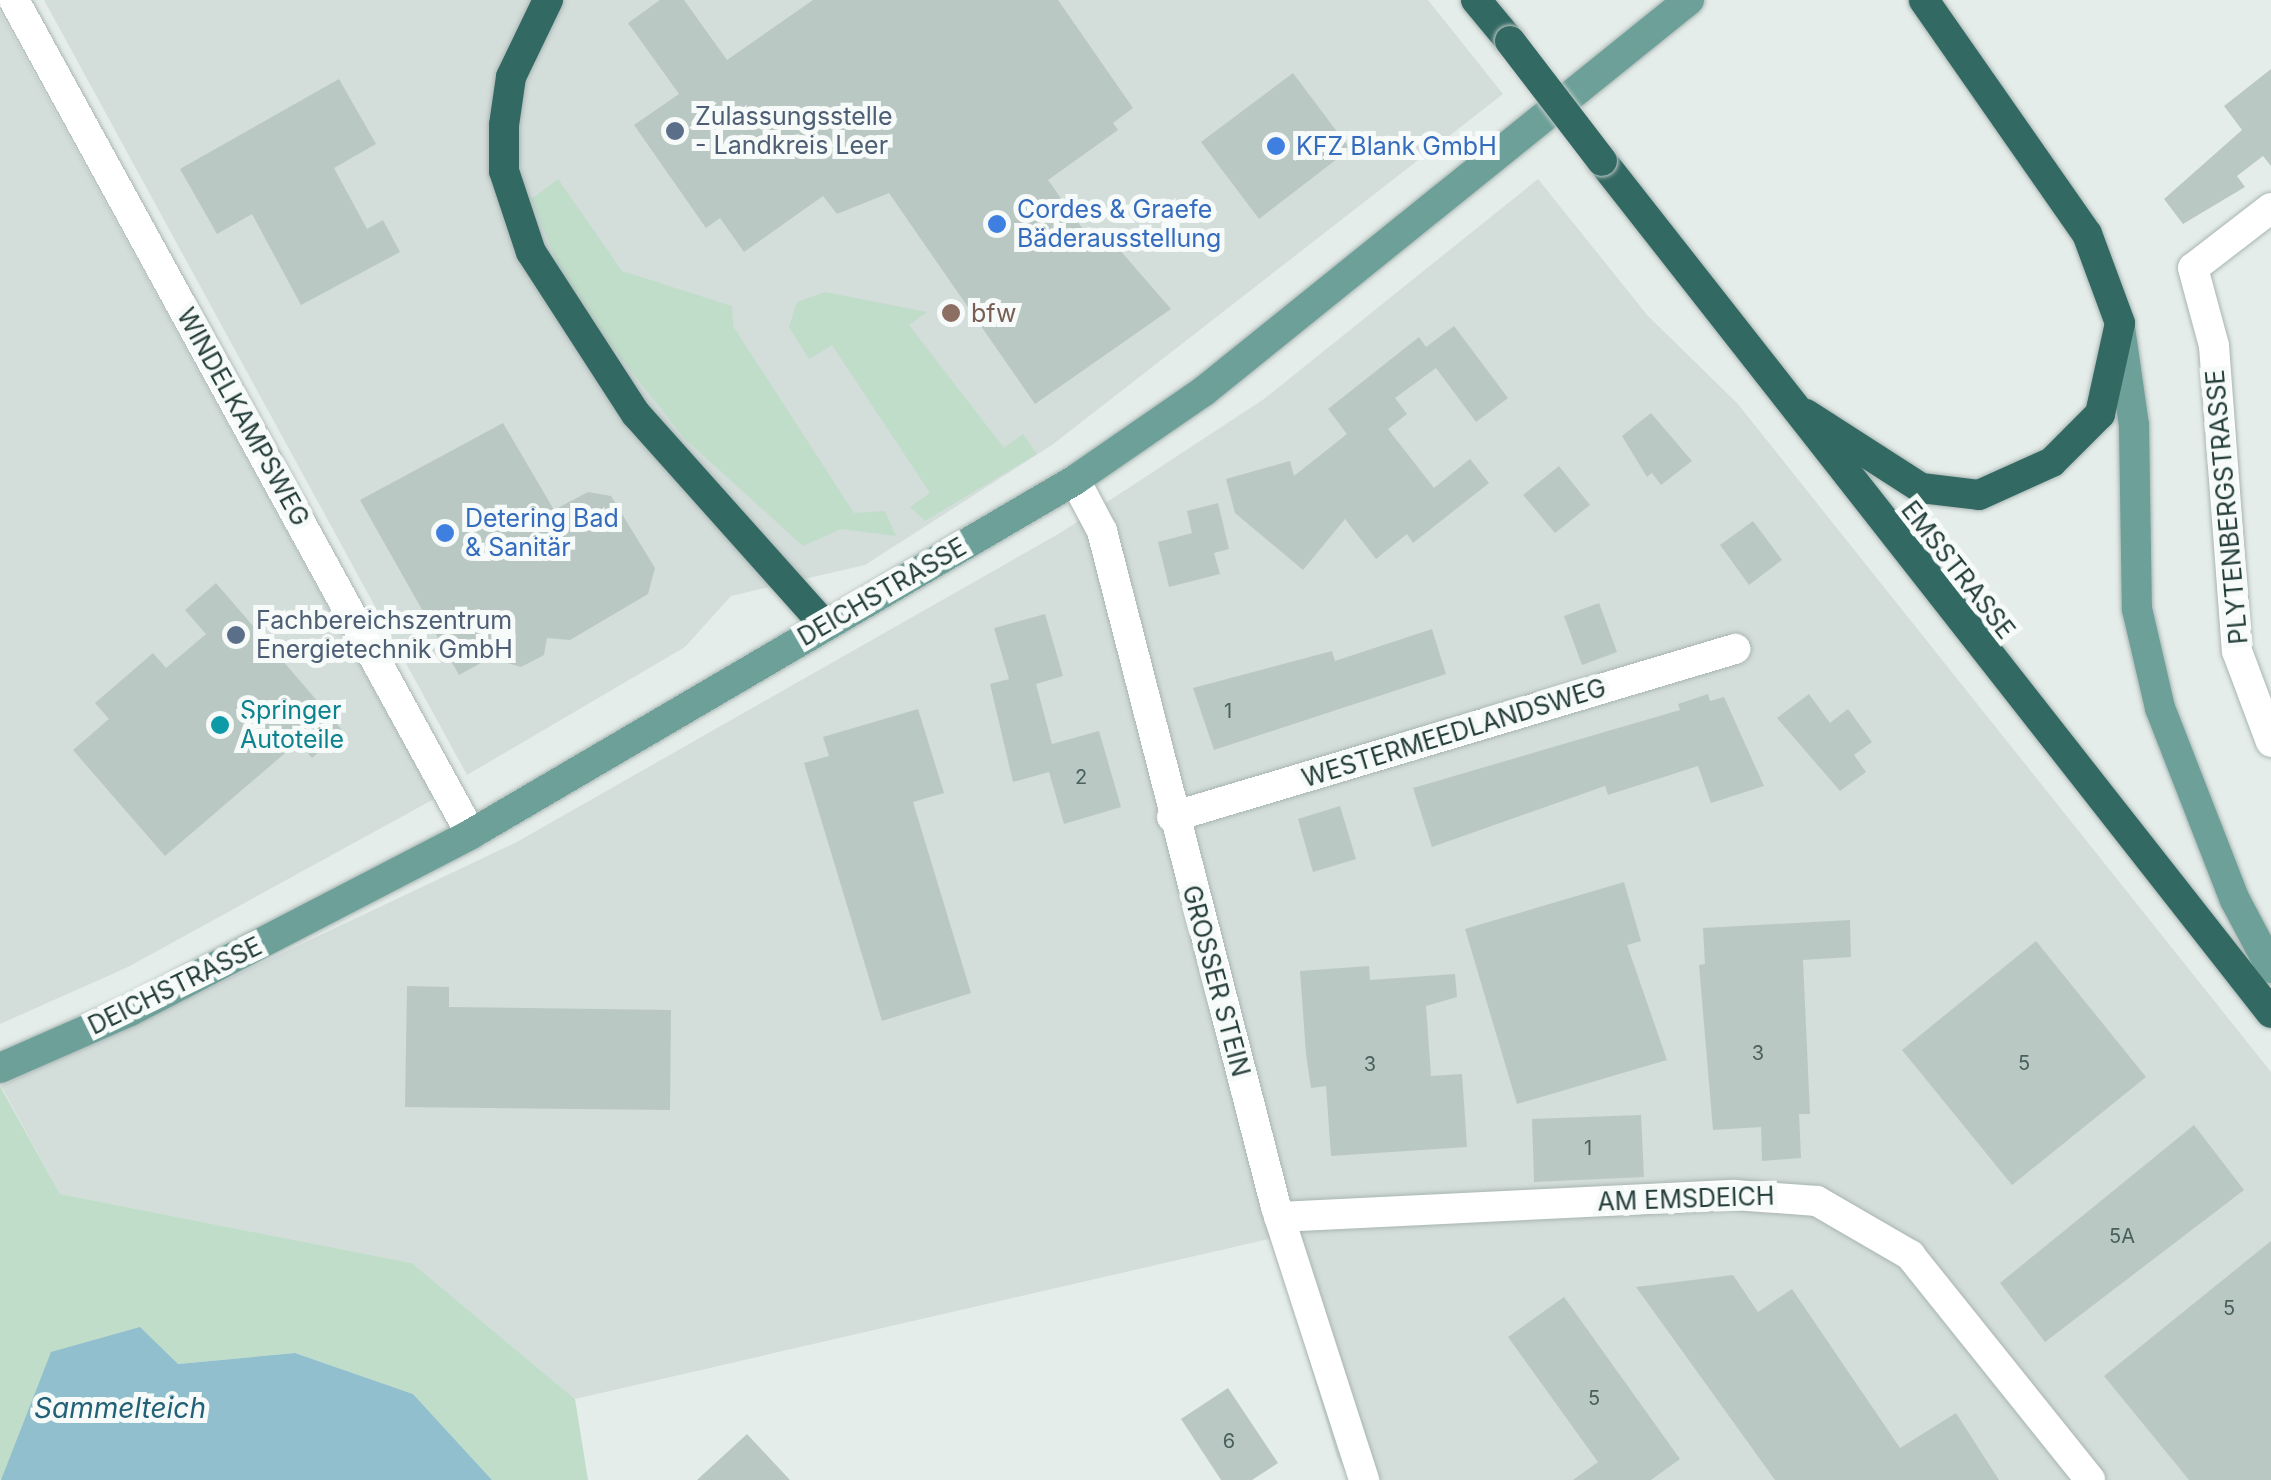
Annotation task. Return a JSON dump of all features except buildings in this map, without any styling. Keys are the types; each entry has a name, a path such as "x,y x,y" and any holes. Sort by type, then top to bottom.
{"highway":[{"path":"548,0 511,76 504,125 504,171 525,238 636,414 824,624"},
{"name":"EMSSTRASSE","path":"1476,0 1783,398 2271,1012"},
{"path":"1783,398 1921,488 1979,495 2052,462 2100,414 2120,323 2086,234 1924,0"}],"main road":[{"name":"DEICHSTRASSE","path":"0,1068 130,1011 471,834 1075,480 1204,391 1689,0"},
{"path":"2120,323 2134,425 2137,609 2160,708 2271,968"}],"street":[{"name":"WINDELKAMPSWEG","path":"14,0 471,834"},
{"name":"PLYTENBERGSTRASSE","path":"2271,208 2193,268 2214,346 2237,652 2271,742"},
{"name":"GROSSER STEIN","path":"1075,480 1102,531 1172,817 1279,1216 1364,1480"},
{"name":"WESTERMEEDLANDSWEG","path":"1172,817 1735,649"},
{"name":"AM EMSDEICH","path":"1279,1216 1734,1195 1817,1200 1910,1255 2090,1480"}],"shaded area":[{"path":"44,0 1428,0 1503,94 1052,445 865,565 731,596 685,647 467,775"},
{"path":"0,12 434,799 128,967 0,1024"},
{"path":"1538,179 1648,316 1737,403 2271,1072 2271,1480 1351,1480 1337,1457 1273,1238 575,1399 412,1263 60,1194 1,1086 515,843 1060,533 1264,399"}],"green space":[{"path":"558,179 622,271 732,306 733,326 854,513 885,511 896,536 841,529 803,546 685,439 570,294 531,199"},
{"path":"825,292 927,312 909,325 1004,448 1023,434 1037,454 925,521 910,507 930,493 832,345 809,359 789,327 797,302"},
{"path":"0,1086 60,1194 412,1263 575,1399 588,1480 492,1480 413,1394 295,1353 178,1364 0,1480"}],"water":[{"name":"Sammelteich","path":"140,1327 178,1364 295,1353 413,1394 492,1480 1,1480 51,1352"}],"place":[{"name":"Zulassungsstelle - Landkreis Leer","path":"675,131"},
{"name":"KFZ Blank GmbH","path":"1276,146"},
{"name":"Cordes & Graefe Bäderausstellung","path":"997,224"},
{"name":"bfw","path":"951,313"},
{"name":"Detering Bad & Sanitär","path":"445,533"},
{"name":"Fachbereichszentrum Energietechnik GmbH","path":"236,635"},
{"name":"Springer Autoteile","path":"220,725"}]}
